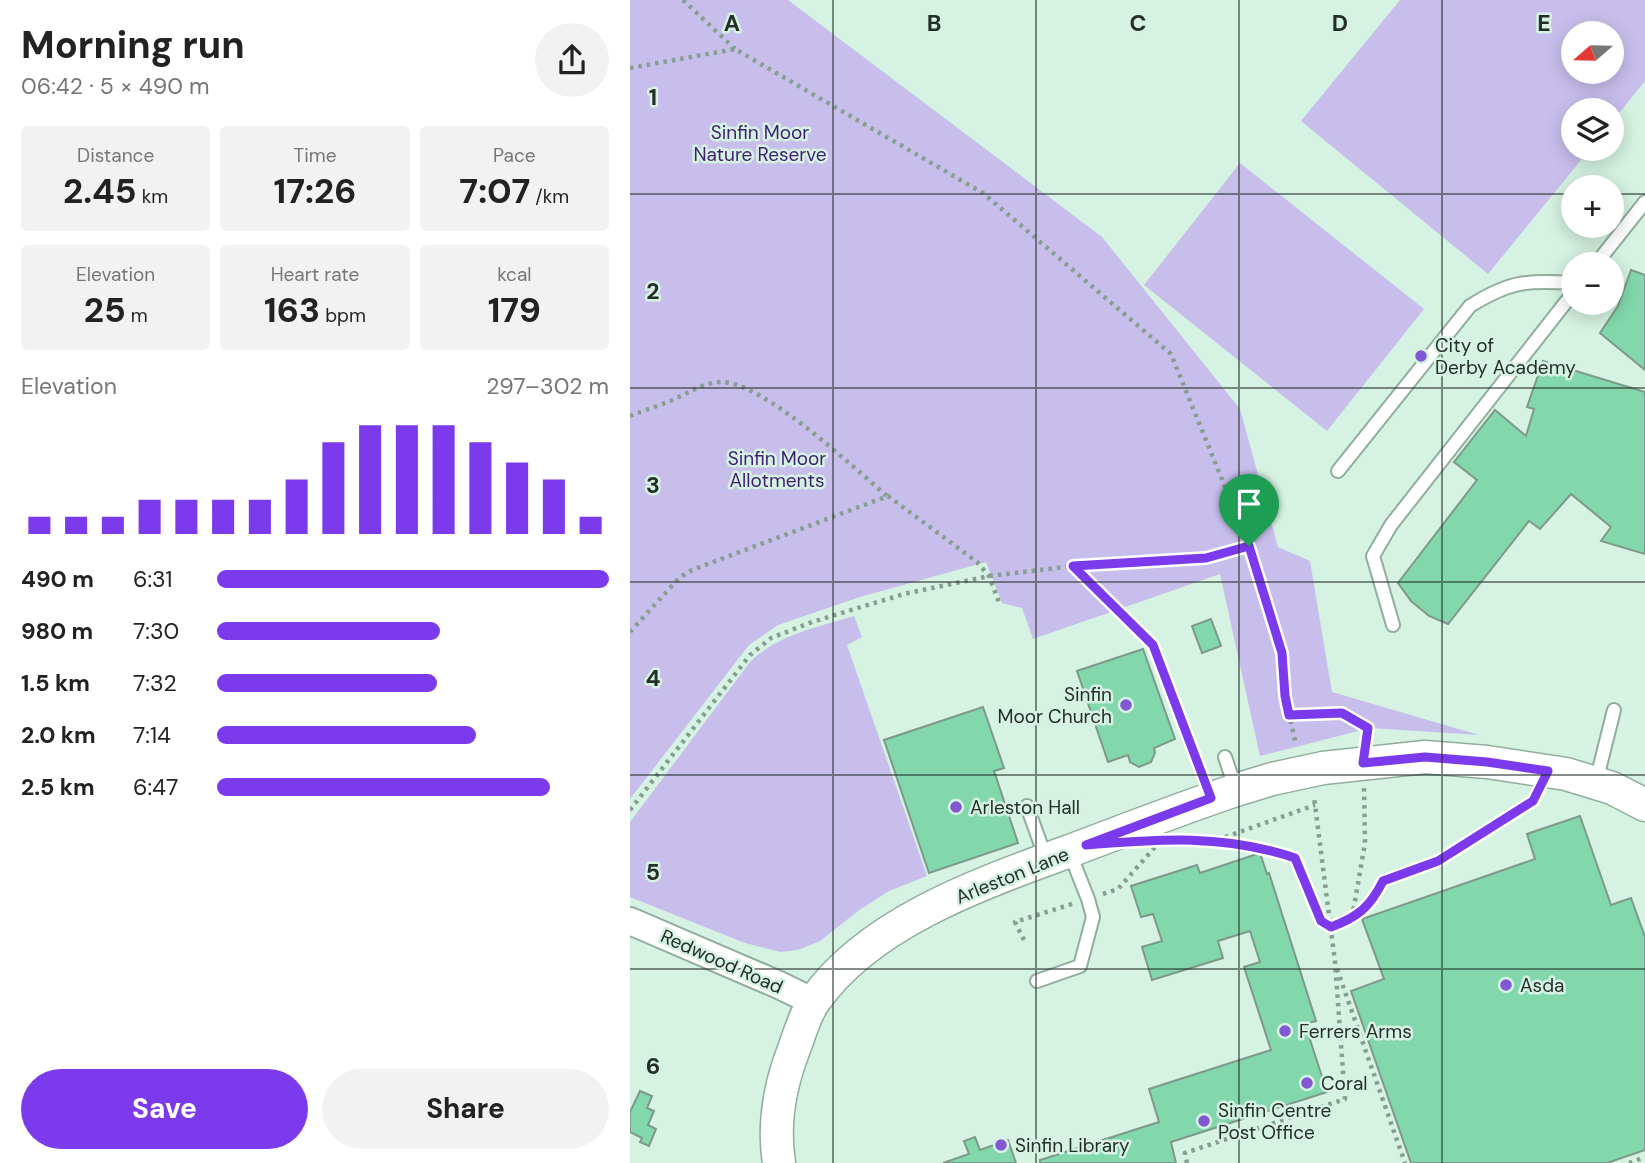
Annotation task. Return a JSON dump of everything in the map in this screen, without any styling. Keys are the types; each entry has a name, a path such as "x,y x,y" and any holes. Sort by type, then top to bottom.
{"street":[{"name":"Arleston Lane","path":"779,1163 777,1149 781,1093 786,1070 814,1002 842,967 875,939 998,876 1272,779 1363,763 1425,757 1548,771 1596,782 1629,795 1645,805"},
{"name":"Redwood Road","path":"630,921 814,1002"}],"lane":[{"path":"1605,252 1645,202"},
{"path":"1338,471 1470,306 1494,290 1532,281 1561,282"},
{"path":"1393,625 1373,556 1391,525 1561,308"},
{"path":"1596,782 1614,710"},
{"path":"1224,794 1225,757"},
{"path":"1027,806 1088,899 1093,917 1080,966 1037,981"}],"path":[{"path":"683,0 734,49 983,193 1171,354 1249,546 1282,653 1285,696 1296,745"},
{"path":"630,68 734,49"},
{"path":"630,416 707,384 721,382 741,385 780,408 888,496 976,562 989,576 1000,605"},
{"path":"630,632 679,578 692,570 888,496"},
{"path":"630,810 750,655 771,638 812,622 904,594 989,576 1073,566 1206,558 1249,546"},
{"path":"1073,566 1153,645 1224,794"},
{"path":"1289,715 1342,713 1368,728 1363,763 1365,843 1352,919"},
{"path":"1331,927 1352,919 1373,900 1383,881 1438,861 1533,801 1548,771"},
{"path":"1188,1163 1185,1153 1345,1099 1335,962 1314,797"},
{"path":"1217,840 1315,805"},
{"path":"1176,839 1217,840 1267,848 1295,858 1321,921 1331,927"},
{"path":"1335,962 1405,1163"},
{"path":"1629,1163 1645,1157"}],"green space":[{"name":"Sinfin Moor Nature Reserve","path":"630,0 788,0 1102,237 1240,409 1278,547 1310,561 1332,692 1479,735 1370,728 1260,756 1220,574 1033,639 1022,608 1002,603 986,562 860,597 778,625 749,645 630,799"},
{"path":"1400,0 1645,0 1645,81 1624,107 1624,98 1561,98 1561,161 1580,161 1569,175 1561,175 1561,185 1488,274 1301,121"},
{"path":"1240,163 1424,309 1327,431 1144,285"},
{"path":"854,616 862,637 847,645 927,876 889,891 820,941 798,950 781,952 745,943 630,897 630,822 750,662 785,638"}],"building":[{"path":"1631,270 1645,275 1645,370 1600,333 1612,315 1624,315 1624,289"},
{"path":"1543,361 1645,392 1645,554 1601,541 1611,527 1571,494 1540,529 1529,521 1448,624 1429,616 1411,601 1398,583 1477,480 1454,462 1495,410 1526,436 1534,409 1527,407"},
{"path":"1211,619 1221,646 1202,653 1192,626"},
{"name":"Sinfin Moor Church","path":"1143,649 1175,739 1154,748 1151,762 1139,767 1130,762 1128,755 1108,762 1077,671"},
{"name":"Arleston Hall","path":"983,707 1004,768 994,771 1018,843 929,873 884,740"},
{"name":"Asda","path":"1580,816 1611,905 1631,898 1645,937 1645,1150 1607,1163 1411,1163 1351,991 1384,979 1362,919 1535,859 1527,834"},
{"path":"1260,853 1267,874 1269,873 1316,1021 1305,1024 1327,1092 1171,1142 1176,1163 1040,1163 1040,1160 1159,1122 1149,1089 1271,1050 1244,967 1260,962 1250,931 1218,941 1223,958 1152,980 1142,947 1162,941 1153,914 1141,917 1131,886 1197,865 1200,873"},
{"path":"640,1091 652,1096 647,1108 654,1111 648,1125 656,1129 649,1146 640,1142 642,1138 630,1132 630,1112"},
{"name":"Sinfin Library","path":"975,1137 980,1150 1008,1140 1016,1163 943,1163 969,1154 964,1141"}],"place":[{"name":"City of Derby Academy","path":"1421,356"},
{"name":"Sinfin Moor Church","path":"1126,705"},
{"name":"Arleston Hall","path":"956,807"},
{"name":"Asda","path":"1506,985"},
{"name":"Ferrers Arms","path":"1285,1031"},
{"name":"Coral","path":"1307,1083"},
{"name":"Sinfin Centre Post Office","path":"1204,1121"},
{"name":"Sinfin Library","path":"1001,1145"}],"route":[{"path":"1249,546 1282,653 1289,715 1342,713 1368,728 1363,763 1425,757 1548,771 1533,801 1438,861 1383,881 1373,900 1352,919 1331,927 1321,921 1295,858 1267,848 1217,840 1163,839 1086,845 1211,798 1153,645 1073,566 1206,558 1249,546"}],"park label":[{"name":"Sinfin Moor Allotments","path":"777,469"}]}
